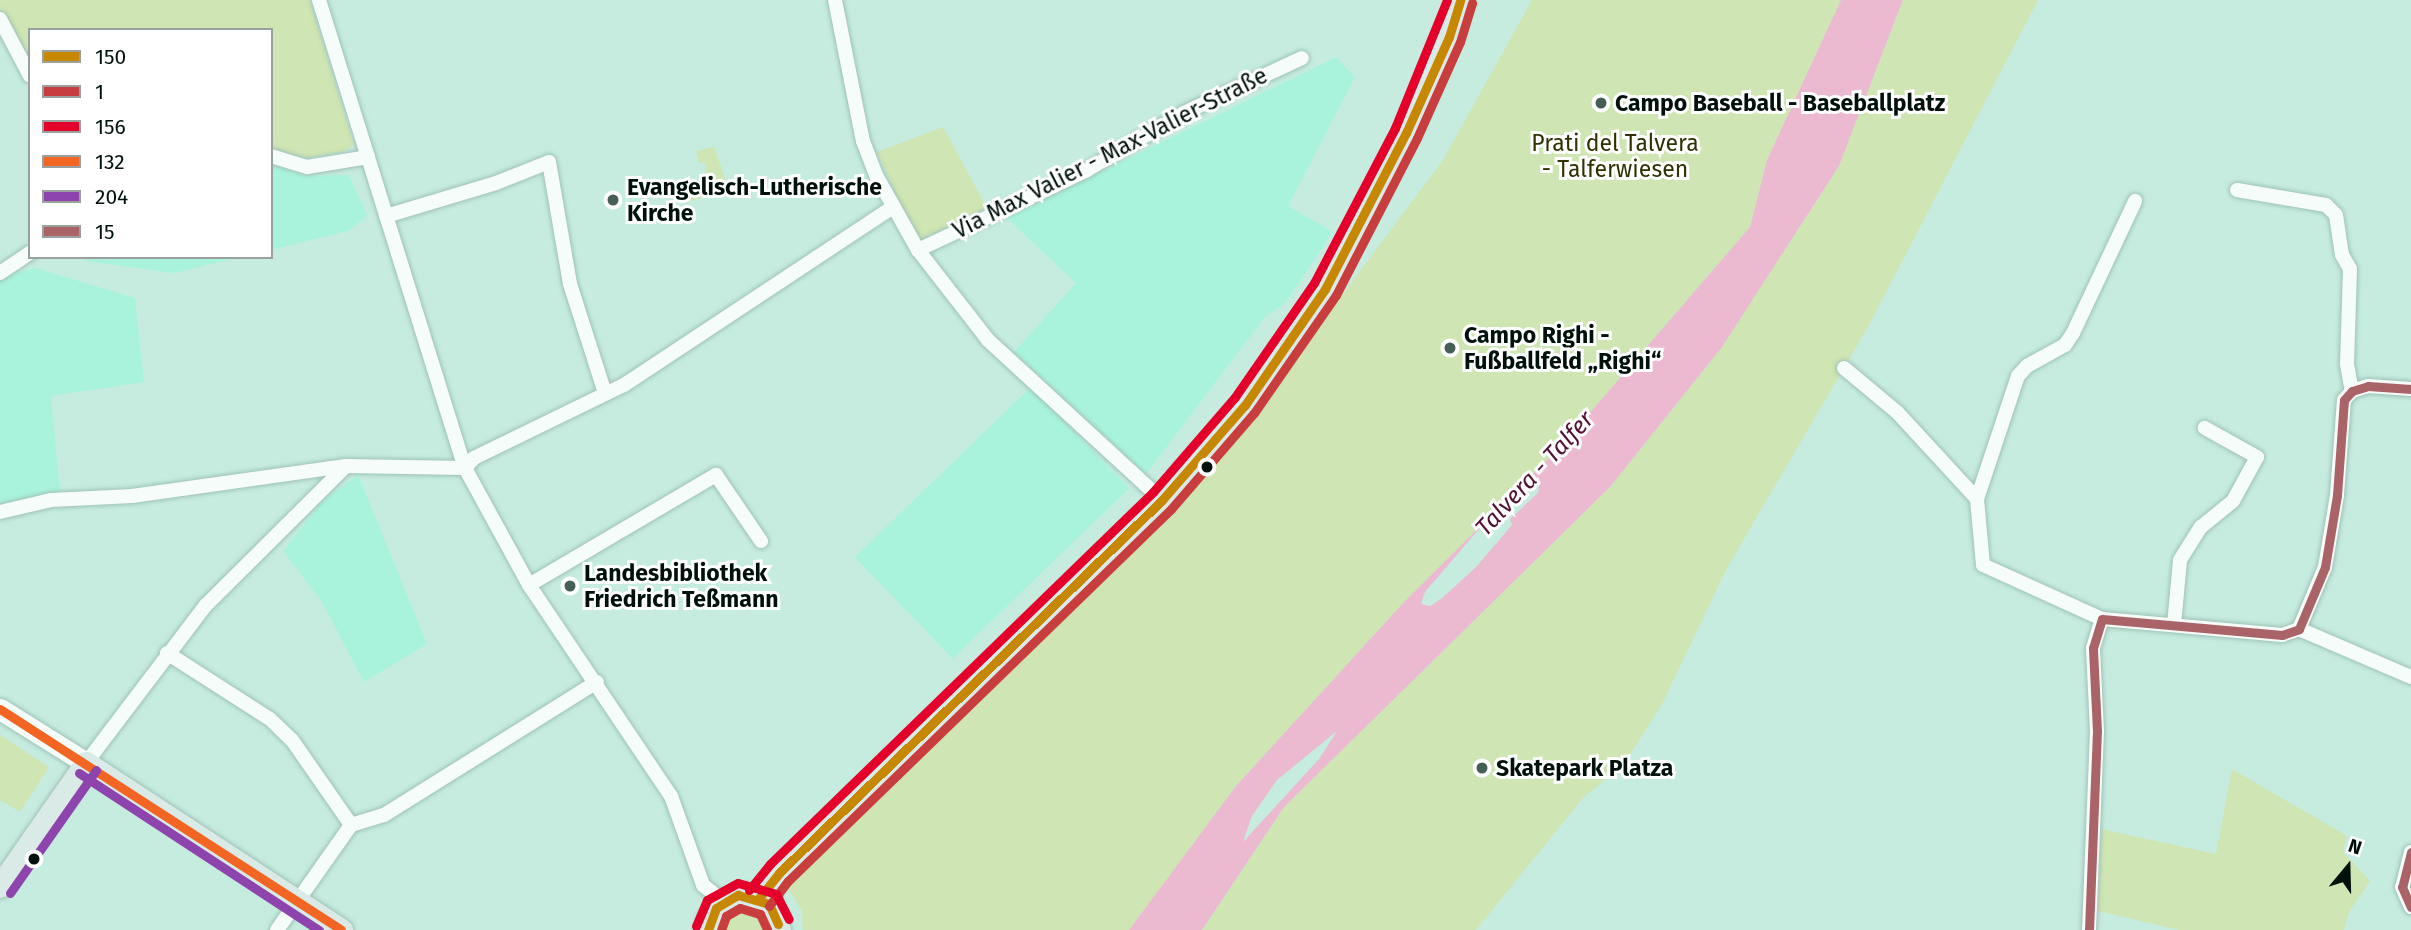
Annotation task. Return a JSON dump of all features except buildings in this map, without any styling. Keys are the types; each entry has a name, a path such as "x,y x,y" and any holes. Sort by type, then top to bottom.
{"main road":[{"path":"760,898 779,873 1162,500 1245,405 1325,289 1406,133 1449,37 1460,0"},
{"path":"0,709 341,930"},
{"path":"0,886 86,763"},
{"path":"708,930 709,919 723,901 738,895 760,898 776,914 779,930"}],"street":[{"path":"319,0 465,468 529,586 597,682 671,796 703,885 723,901"},
{"path":"835,0 863,141 893,207 918,250 988,340 1162,500"},
{"path":"0,19 28,72"},
{"name":"Via Max Valier - Max-Valier-Straße","path":"918,250 1087,170 1184,113 1302,58"},
{"path":"273,157 307,167 368,158"},
{"path":"386,216 550,162 570,284 605,393"},
{"path":"2237,190 2326,205 2336,215 2342,255 2350,269 2347,364 2352,391 2339,418 2337,495 2325,567 2299,629"},
{"path":"2135,201 2065,345 2027,366 2018,376 1977,499 1983,565 2102,620 2283,635 2299,629 2411,677"},
{"path":"0,512 51,500 132,496 346,466 465,468 474,458 605,393 705,336 893,207"},
{"path":"0,273 28,254"},
{"path":"1844,368 1897,412 1977,499"},
{"path":"2352,391 2368,386 2411,389"},
{"path":"2174,625 2180,560 2201,527 2233,502 2257,457 2205,428"},
{"path":"86,763 96,756 167,653 206,605 346,466"},
{"path":"529,586 716,475 761,541"},
{"path":"2089,930 2097,731 2094,649 2102,620"},
{"path":"167,653 270,719 292,740 351,825"},
{"path":"277,930 351,825 384,815 597,682"},
{"path":"2411,852 2402,887 2411,907"}],"shaded area":[{"path":"1336,57 1355,77 1288,206 1333,232 1286,302 1264,318 1146,474 1014,352 1076,283 1007,218"},
{"path":"273,165 304,176 349,175 367,216 348,231 273,250"},
{"path":"84,259 232,259 174,273"},
{"path":"36,268 135,298 144,382 51,396 60,492 0,504 0,277"},
{"path":"1031,387 1129,488 953,659 855,557"},
{"path":"358,475 427,644 364,682 322,602 283,551 324,500"}],"green space":[{"path":"0,0 310,0 354,145 343,152 305,158 273,150 273,28 28,28 28,64 0,10"},
{"name":"Prati del Talvera - Talferwiesen","path":"1532,0 1841,0 1767,160 1750,227 1563,444 1405,601 1236,786 1129,930 803,930 802,911 787,887 919,742 1285,372 1443,160"},
{"path":"1903,0 2038,0 1869,325 1727,568 1662,704 1624,764 1583,798 1476,930 1202,930 1284,807 1610,487 1722,347 1839,166"},
{"path":"943,127 987,208 917,242 877,152"},
{"path":"714,147 729,190 684,203 685,193 707,191 705,163 699,163 696,151"},
{"path":"0,735 49,767 20,812 0,800"},
{"path":"2232,769 2347,836 2343,852 2370,881 2349,912 2344,930 2179,930 2098,911 2101,829 2216,854"},
{"path":"741,904 758,909 770,930 716,930 724,911"}],"water":[{"name":"Talvera - Talfer","path":"1841,0 1903,0 1839,166 1722,347 1610,487 1284,807 1202,930 1129,930 1236,786 1405,601 1563,444 1750,227 1767,160","holes":["1539,483 1538,493 1510,519 1512,525 1476,567 1441,599 1430,606 1421,604 1425,592 1479,529","1337,731 1319,759 1243,842 1252,816 1277,780"]}],"transit line":[{"name":"156","path":"749,890 770,864 1153,492 1235,397 1314,283 1395,128 1447,0"},
{"name":"150","path":"759,898 779,873 1162,500 1245,405 1325,289 1406,133 1449,37 1460,0"},
{"name":"1","path":"769,906 788,881 1171,509 1254,413 1336,295 1417,138 1460,42 1472,3"},
{"name":"15","path":"2089,930 2097,731 2093,648 2102,619 2282,635 2299,629 2325,567 2337,495 2344,400 2352,391 2368,386 2411,389"},
{"name":"132","path":"0,709 341,930"},
{"name":"204","path":"10,893 96,770"},
{"name":"204","path":"79,773 319,930"},
{"name":"15","path":"2411,852 2402,887 2411,907"},
{"name":"156","path":"696,926 707,900 738,883 776,894 789,919"},
{"name":"150","path":"708,930 716,908 738,895 769,904 778,924"},
{"name":"1","path":"721,930 726,916 740,908 760,914 767,929"}],"place":[{"name":"Campo Baseball - Baseballplatz","path":"1601,103"},
{"name":"Evangelisch-Lutherische Kirche","path":"613,200"},
{"name":"Campo Righi - Fußballfeld „Righi“","path":"1450,348"},
{"name":"Landesbibliothek Friedrich Teßmann","path":"570,586"},
{"name":"Skatepark Platza","path":"1482,768"}]}
